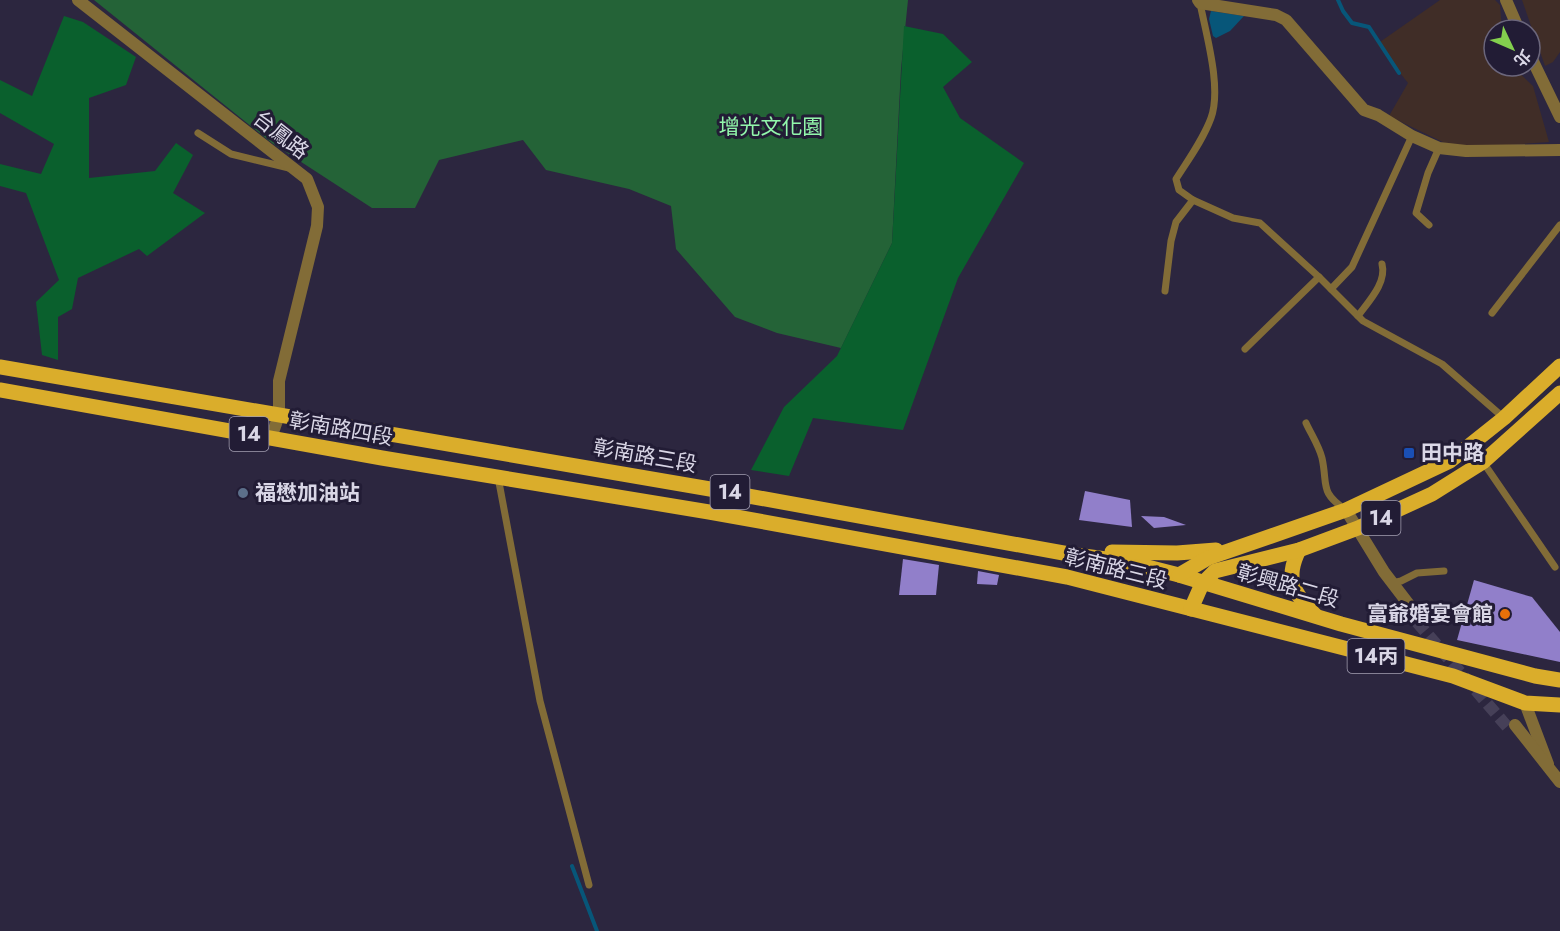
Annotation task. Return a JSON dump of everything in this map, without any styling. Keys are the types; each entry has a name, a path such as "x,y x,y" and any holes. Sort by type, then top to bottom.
{"main road":[{"name":"彰南路三段","path":"279,415 710,489 1069,554 1128,562 1179,575 1208,558 1346,510 1450,461 1504,418 1560,366"},
{"name":"彰南路四段","path":"0,367 279,415"},
{"name":"彰南路四段","path":"0,390 498,477"},
{"name":"14","path":"1203,584 1215,571 1299,550 1358,528 1432,494 1483,462 1560,393"},
{"name":"彰南路三段","path":"498,477 709,512 1066,577 1191,609"},
{"path":"1069,554 1177,553 1234,548"},
{"path":"1299,550 1291,567 1296,595 1315,615"},
{"name":"彰南路三段","path":"1179,575 1191,609"},
{"name":"彰興路二段","path":"1179,575 1203,584 1464,657 1535,676 1560,680"},
{"name":"彰南路三段","path":"1191,609 1203,584"},
{"name":"14丙","path":"1191,609 1453,676 1525,703 1560,705"}],"street":[{"name":"台鳳路","path":"78,0 307,179 318,207 317,226 279,381 279,415 271,438"},
{"path":"1506,0 1514,18"},
{"path":"1199,1 1276,15 1286,20 1364,110 1378,115 1413,136 1439,148 1466,151 1560,150"},
{"path":"1542,75 1556,99 1560,117"},
{"path":"1346,510 1419,621"},
{"path":"1525,703 1551,771"},
{"path":"1512,728 1560,782"}],"lane":[{"path":"1199,1 1215,77 1212,117 1176,179 1179,190 1192,200 1233,218 1260,223 1358,316 1442,364 1504,418"},
{"path":"198,133 231,154 294,170"},
{"path":"1331,289 1352,267 1413,136"},
{"path":"1430,225 1416,213 1428,173 1439,148"},
{"path":"1165,291 1171,241 1176,222 1192,200"},
{"path":"1492,313 1560,225"},
{"path":"1358,316 1378,289 1384,271 1382,264"},
{"path":"1245,349 1319,277"},
{"path":"1306,423 1321,456 1324,484 1331,500 1346,510"},
{"path":"1483,462 1555,567"},
{"path":"498,477 540,701 590,885"},
{"path":"1392,583 1417,573 1444,570"}],"shaded area":[{"path":"1440,0 1495,0 1500,5 1501,18 1482,18 1482,78 1525,78 1533,86 1549,142 1451,146 1389,116 1408,83 1377,44"},
{"path":"1522,0 1560,0 1560,52 1553,62 1545,66 1542,57 1542,18 1528,18"}],"green space":[{"name":"增光文化園","path":"94,0 908,0 901,69 892,243 841,348 777,333 735,317 676,249 671,206 629,189 546,170 523,140 439,160 415,208 372,208 272,143"},
{"path":"64,16 83,22 136,57 126,85 89,98 89,178 155,171 176,143 193,155 173,193 205,213 147,256 139,249 78,278 72,309 58,317 58,360 42,355 36,302 59,280 26,193 0,186 0,164 41,174 54,144 0,113 0,80 32,96"},
{"path":"904,26 943,34 972,62 943,87 960,118 1024,163 958,278 903,430 813,418 789,476 751,470 784,407 837,356 892,243"}],"water":[{"path":"1211,11 1244,16 1230,31 1216,38 1213,36 1209,19"}],"building":[{"path":"1085,491 1130,500 1132,527 1079,520"},
{"path":"1141,516 1164,517 1186,525 1154,528"},
{"path":"903,559 939,565 936,595 899,595"},
{"path":"978,571 999,575 997,585 977,584"},
{"name":"富爺婚宴會館","path":"1474,580 1532,597 1560,632 1560,662 1457,640"}],"waterway":[{"path":"1338,0 1352,23 1369,27 1399,73"},
{"path":"572,866 597,931"}],"tunnel":[{"path":"1417,622 1510,730"}],"place":[{"name":"田中路","path":"1409,453"},
{"name":"福懋加油站","path":"243,493"},
{"name":"富爺婚宴會館","path":"1505,614"}]}
